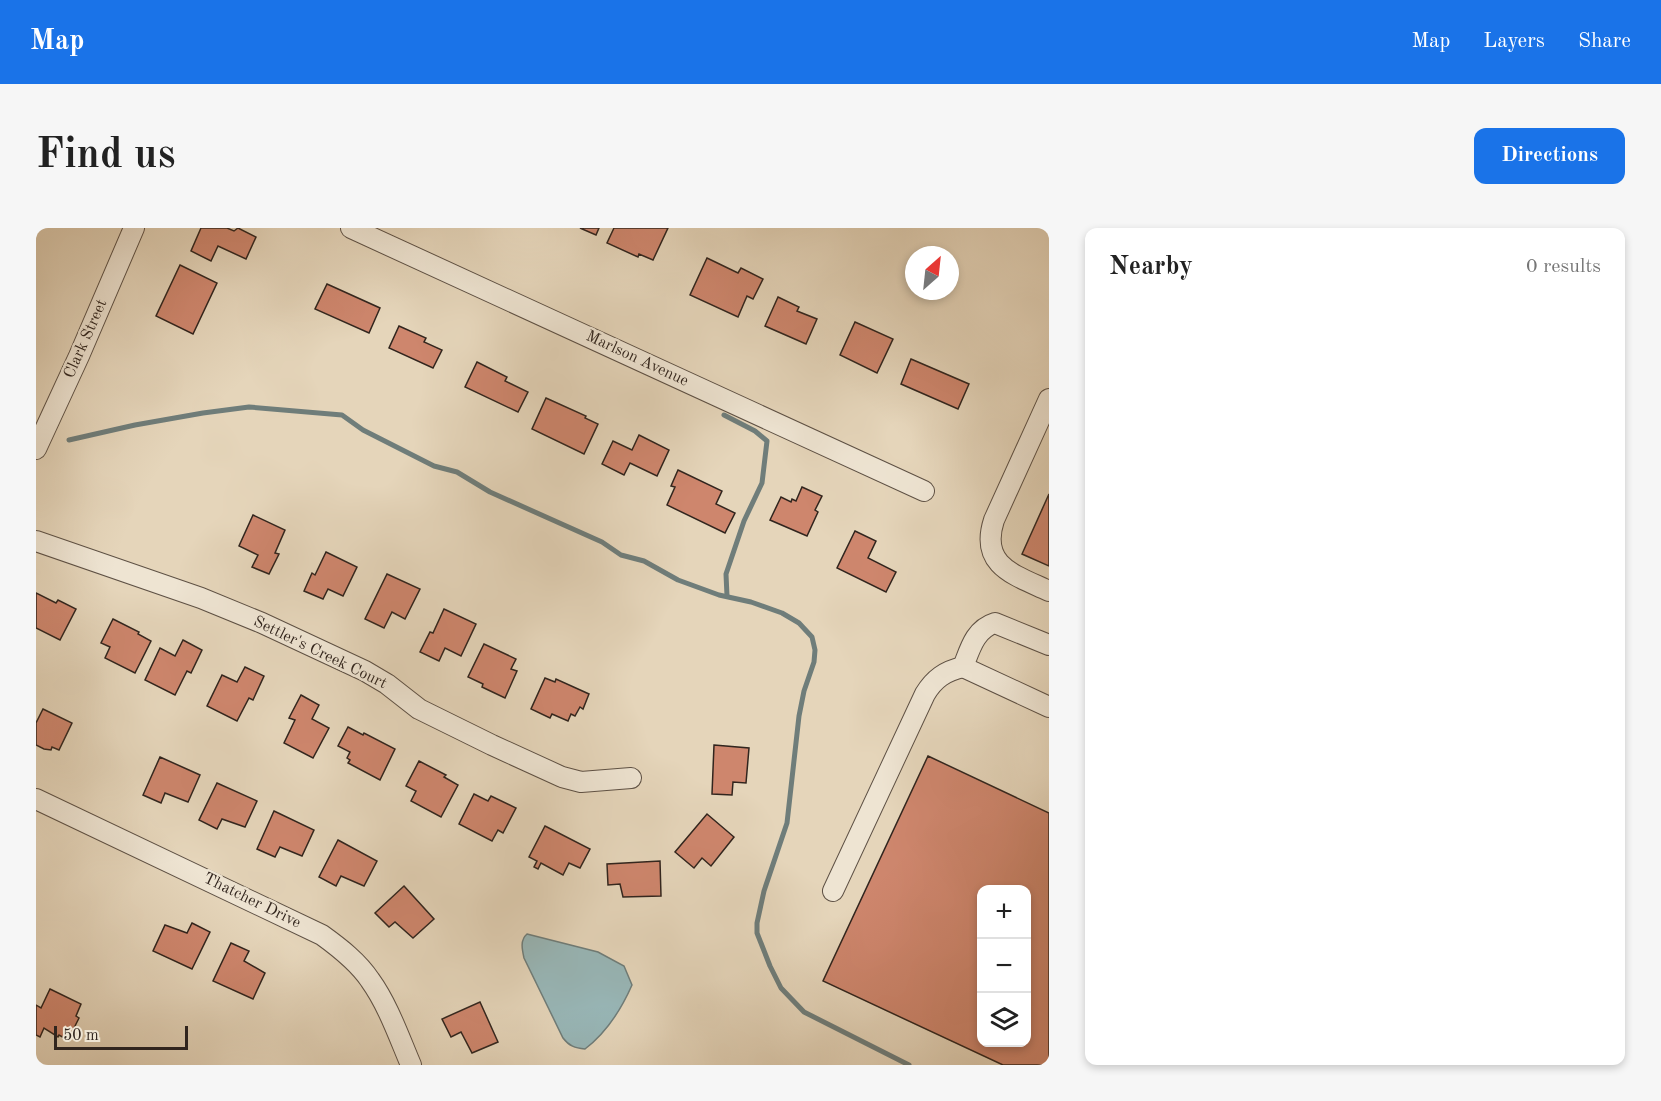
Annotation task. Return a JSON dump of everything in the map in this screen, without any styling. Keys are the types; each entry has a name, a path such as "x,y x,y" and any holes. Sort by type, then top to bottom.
{"street":[{"name":"Clark Street","path":"36,449 134,228"},
{"name":"Marlson Avenue","path":"351,228 924,491"},
{"path":"1049,399 994,520 989,536 991,552 1010,573 1049,591"},
{"name":"Settler's Creek Court","path":"36,541 201,598 262,623 365,671 387,684 419,709 562,777 580,782 631,778"},
{"path":"963,667 977,635 988,625 995,623 1049,645"},
{"path":"833,891 925,694 941,675 951,669 963,667 1049,707"},
{"name":"Thatcher Drive","path":"36,799 322,935 343,951 369,979 383,1002 411,1065"}],"water":[{"path":"527,934 598,952 624,966 632,985 628,994 606,1028 585,1049 572,1046 563,1038 524,958 522,942"}],"building":[{"path":"201,228 227,228 234,231 238,228 256,237 246,259 218,246 211,261 191,251"},
{"path":"580,228 599,228 596,235"},
{"path":"614,228 668,228 653,260 639,254 638,257 607,243"},
{"path":"707,258 738,273 741,268 763,279 753,299 747,296 738,317 690,295"},
{"path":"180,265 217,283 193,334 156,316"},
{"path":"327,284 380,308 369,333 315,309"},
{"path":"778,297 799,307 797,311 817,319 806,344 765,326"},
{"path":"855,322 893,339 877,373 840,355"},
{"path":"399,326 426,338 424,342 442,350 433,368 389,348"},
{"path":"911,359 969,384 958,409 901,384"},
{"path":"477,362 507,377 505,381 528,392 518,412 465,387"},
{"path":"546,398 598,424 584,454 532,429"},
{"path":"639,435 669,450 657,476 630,463 624,475 602,464 613,441 632,450"},
{"path":"678,470 722,491 716,504 735,513 725,533 667,505 675,487 671,486"},
{"path":"802,487 822,496 815,510 818,512 807,536 770,520 781,497 791,502 792,499 796,501"},
{"path":"1049,494 1049,566 1022,554"},
{"path":"253,515 285,530 275,553 279,554 269,574 252,567 258,555 239,546"},
{"path":"855,531 876,541 868,558 896,572 886,592 837,568"},
{"path":"326,552 357,567 343,596 328,589 323,599 304,591 312,573 315,575"},
{"path":"387,574 420,589 405,619 392,612 384,628 365,619"},
{"path":"36,593 56,603 58,600 76,609 60,640 36,628"},
{"path":"444,609 476,624 461,656 445,648 439,661 420,652 430,632 433,633"},
{"path":"113,619 151,641 135,673 105,658 110,647 101,643"},
{"path":"183,640 202,650 191,673 187,671 175,695 145,680 160,648 175,656"},
{"path":"484,644 516,659 511,669 517,671 505,698 468,677"},
{"path":"245,667 264,676 253,700 249,698 237,721 207,706 222,675 237,682"},
{"path":"545,678 555,682 556,679 589,694 583,709 580,707 575,716 571,714 568,721 552,714 550,718 531,709"},
{"path":"301,695 319,705 312,719 329,728 313,758 284,743 295,720 289,718"},
{"path":"43,709 72,723 59,750 52,747 51,750 44,749 36,745 36,723"},
{"path":"348,727 395,749 380,780 348,763 350,760 347,758 350,752 338,746"},
{"path":"714,745 749,748 746,783 733,782 732,795 712,794"},
{"path":"928,756 1049,813 1049,1065 1003,1065 823,981"},
{"path":"160,757 200,775 188,802 165,793 161,803 143,795"},
{"path":"419,761 446,775 444,777 458,785 441,817 411,801 416,791 406,786"},
{"path":"217,783 257,801 245,827 222,819 217,829 199,820"},
{"path":"474,794 488,801 491,796 516,808 503,833 498,830 492,841 459,824"},
{"path":"274,811 314,830 302,856 280,847 275,857 257,849"},
{"path":"707,814 734,837 711,866 702,858 694,868 675,852"},
{"path":"545,826 590,849 580,868 569,863 563,875 541,863 538,869 534,867 537,861 529,857"},
{"path":"338,840 377,861 364,886 341,876 336,886 319,877"},
{"path":"660,861 661,896 623,897 620,884 608,885 607,864"},
{"path":"404,886 434,919 413,938 395,922 389,927 375,913"},
{"path":"192,923 210,932 192,969 153,951 165,925 187,933"},
{"path":"231,943 249,951 244,961 265,973 253,999 213,981"},
{"path":"50,989 81,1004 76,1016 79,1018 68,1040 44,1028 40,1037 36,1035 36,1005 41,1008"},
{"path":"480,1002 498,1042 472,1053 461,1032 451,1037 442,1019"}],"waterway":[{"path":"69,440 135,425 249,407 342,415 363,430 434,466 457,472 490,492 602,542 621,555 644,561 678,580 719,595 751,602 782,613 799,623 812,637 815,650 814,662 804,691 799,716 787,823 764,891 757,933 781,988 804,1012 909,1065"},
{"path":"724,415 755,431 767,441 762,483 744,521 726,574 727,596"}]}
